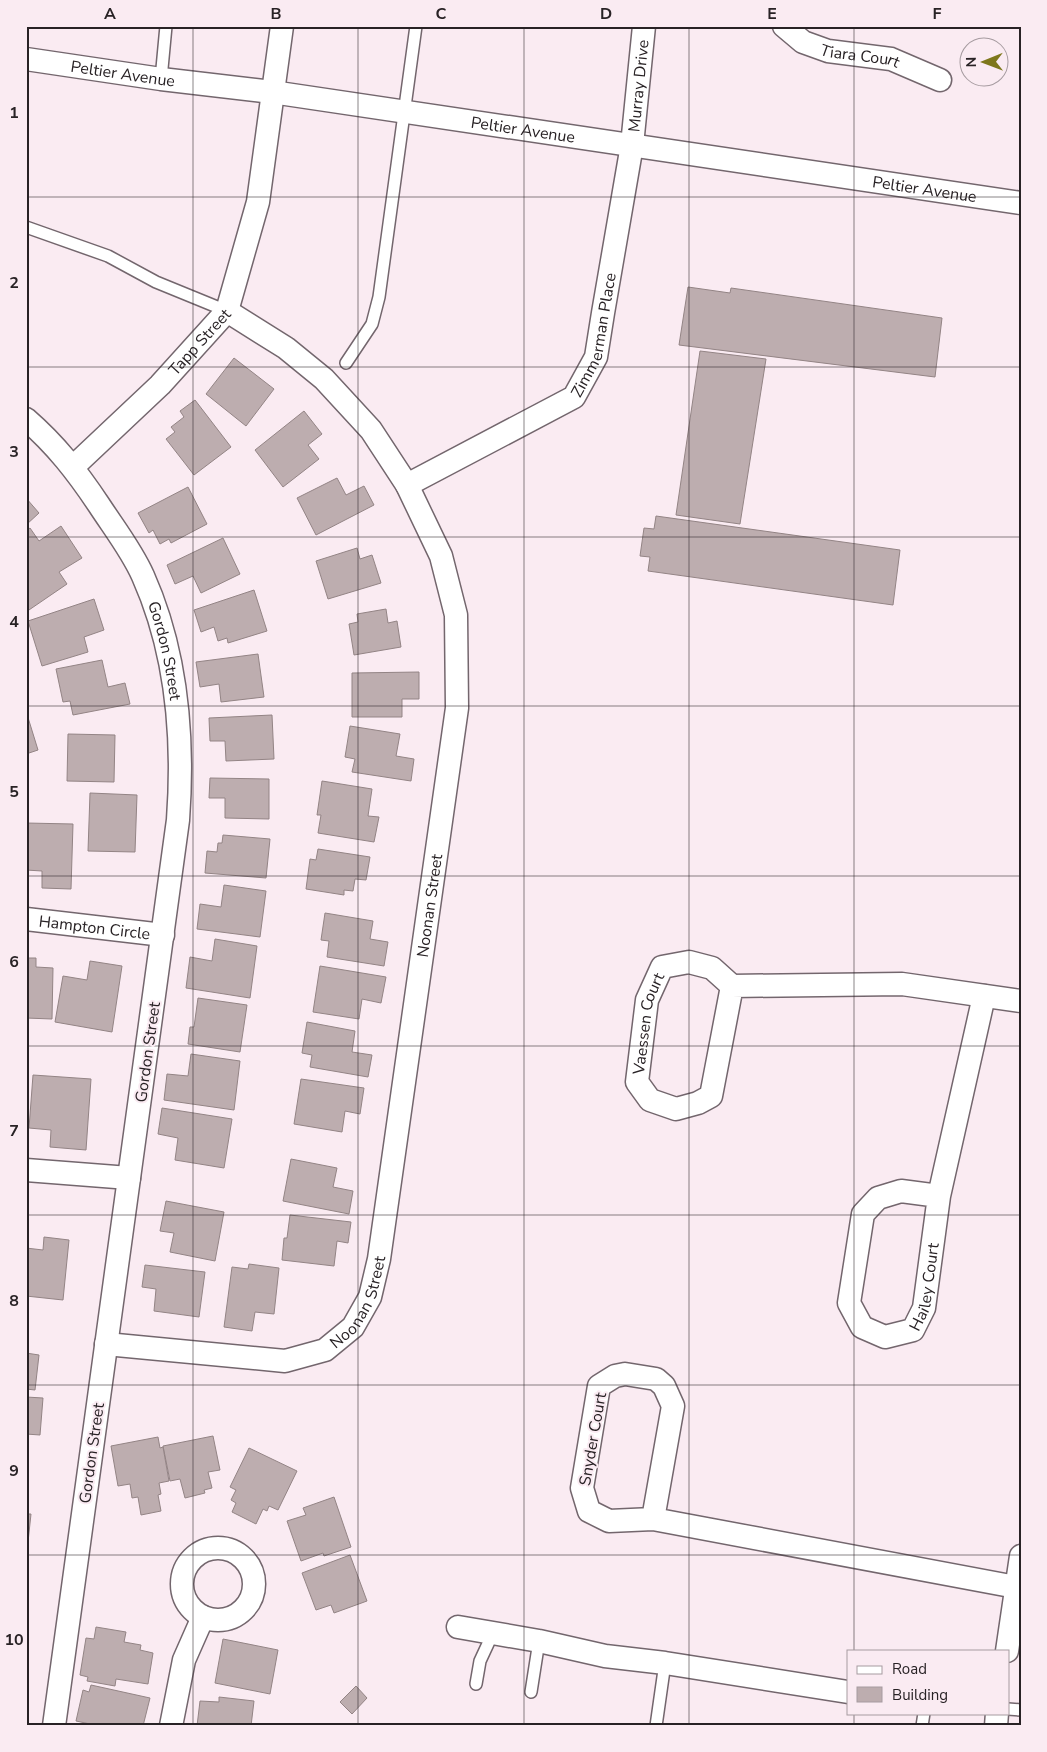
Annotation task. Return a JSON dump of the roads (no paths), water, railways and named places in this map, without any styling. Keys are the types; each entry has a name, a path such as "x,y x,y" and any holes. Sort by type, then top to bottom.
{"street":[{"name":"Tapp Street","path":"73,467 160,385 228,311 258,202 282,26"},
{"name":"Murray Drive","path":"632,145 644,26"},
{"name":"Tiara Court","path":"784,26 803,42 828,51 891,60 940,80"},
{"name":"Peltier Avenue","path":"26,59 160,79 272,92 1021,202"},
{"name":"Zimmerman Place","path":"407,485 574,397 596,358 632,145"},
{"name":"Noonan Street","path":"106,1344 285,1361 325,1350 353,1327 370,1297 379,1260 457,708 456,615 441,556 407,485 371,430 324,379 286,348 228,311"},
{"name":"Gordon Street","path":"26,419 54,445 73,467 124,542 142,574 154,603 165,641 177,701 181,746 181,786 178,820 54,1726"},
{"name":"Hampton Circle","path":"26,919 163,935"},
{"name":"Vaessen Court","path":"689,962 712,968 732,986 711,1096 698,1103 676,1109 650,1100 638,1082 647,1000 662,967 689,962"},
{"path":"732,986 902,984 1021,1001"},
{"name":"Hailey Court","path":"939,1196 900,1191 878,1198 863,1214 849,1303 862,1327 885,1337 913,1330 924,1308 939,1196 984,996"},
{"path":"26,1170 130,1178"},
{"name":"Snyder Court","path":"653,1519 673,1406 664,1386 656,1379 625,1374 615,1376 599,1386 582,1488 589,1511 610,1521 653,1519 1016,1587"},
{"path":"1007,1650 1021,1556"},
{"path":"171,1726 184,1660 203,1617"},
{"path":"458,1628 539,1641 604,1656 665,1663 847,1692"}],"lane":[{"path":"160,79 166,26"},
{"path":"346,363 372,324 379,297 416,26"},
{"path":"26,227 108,256 156,282 228,311"},
{"path":"476,1684 480,1660 492,1633"},
{"path":"531,1692 539,1641"},
{"path":"656,1726 665,1663"}]}
